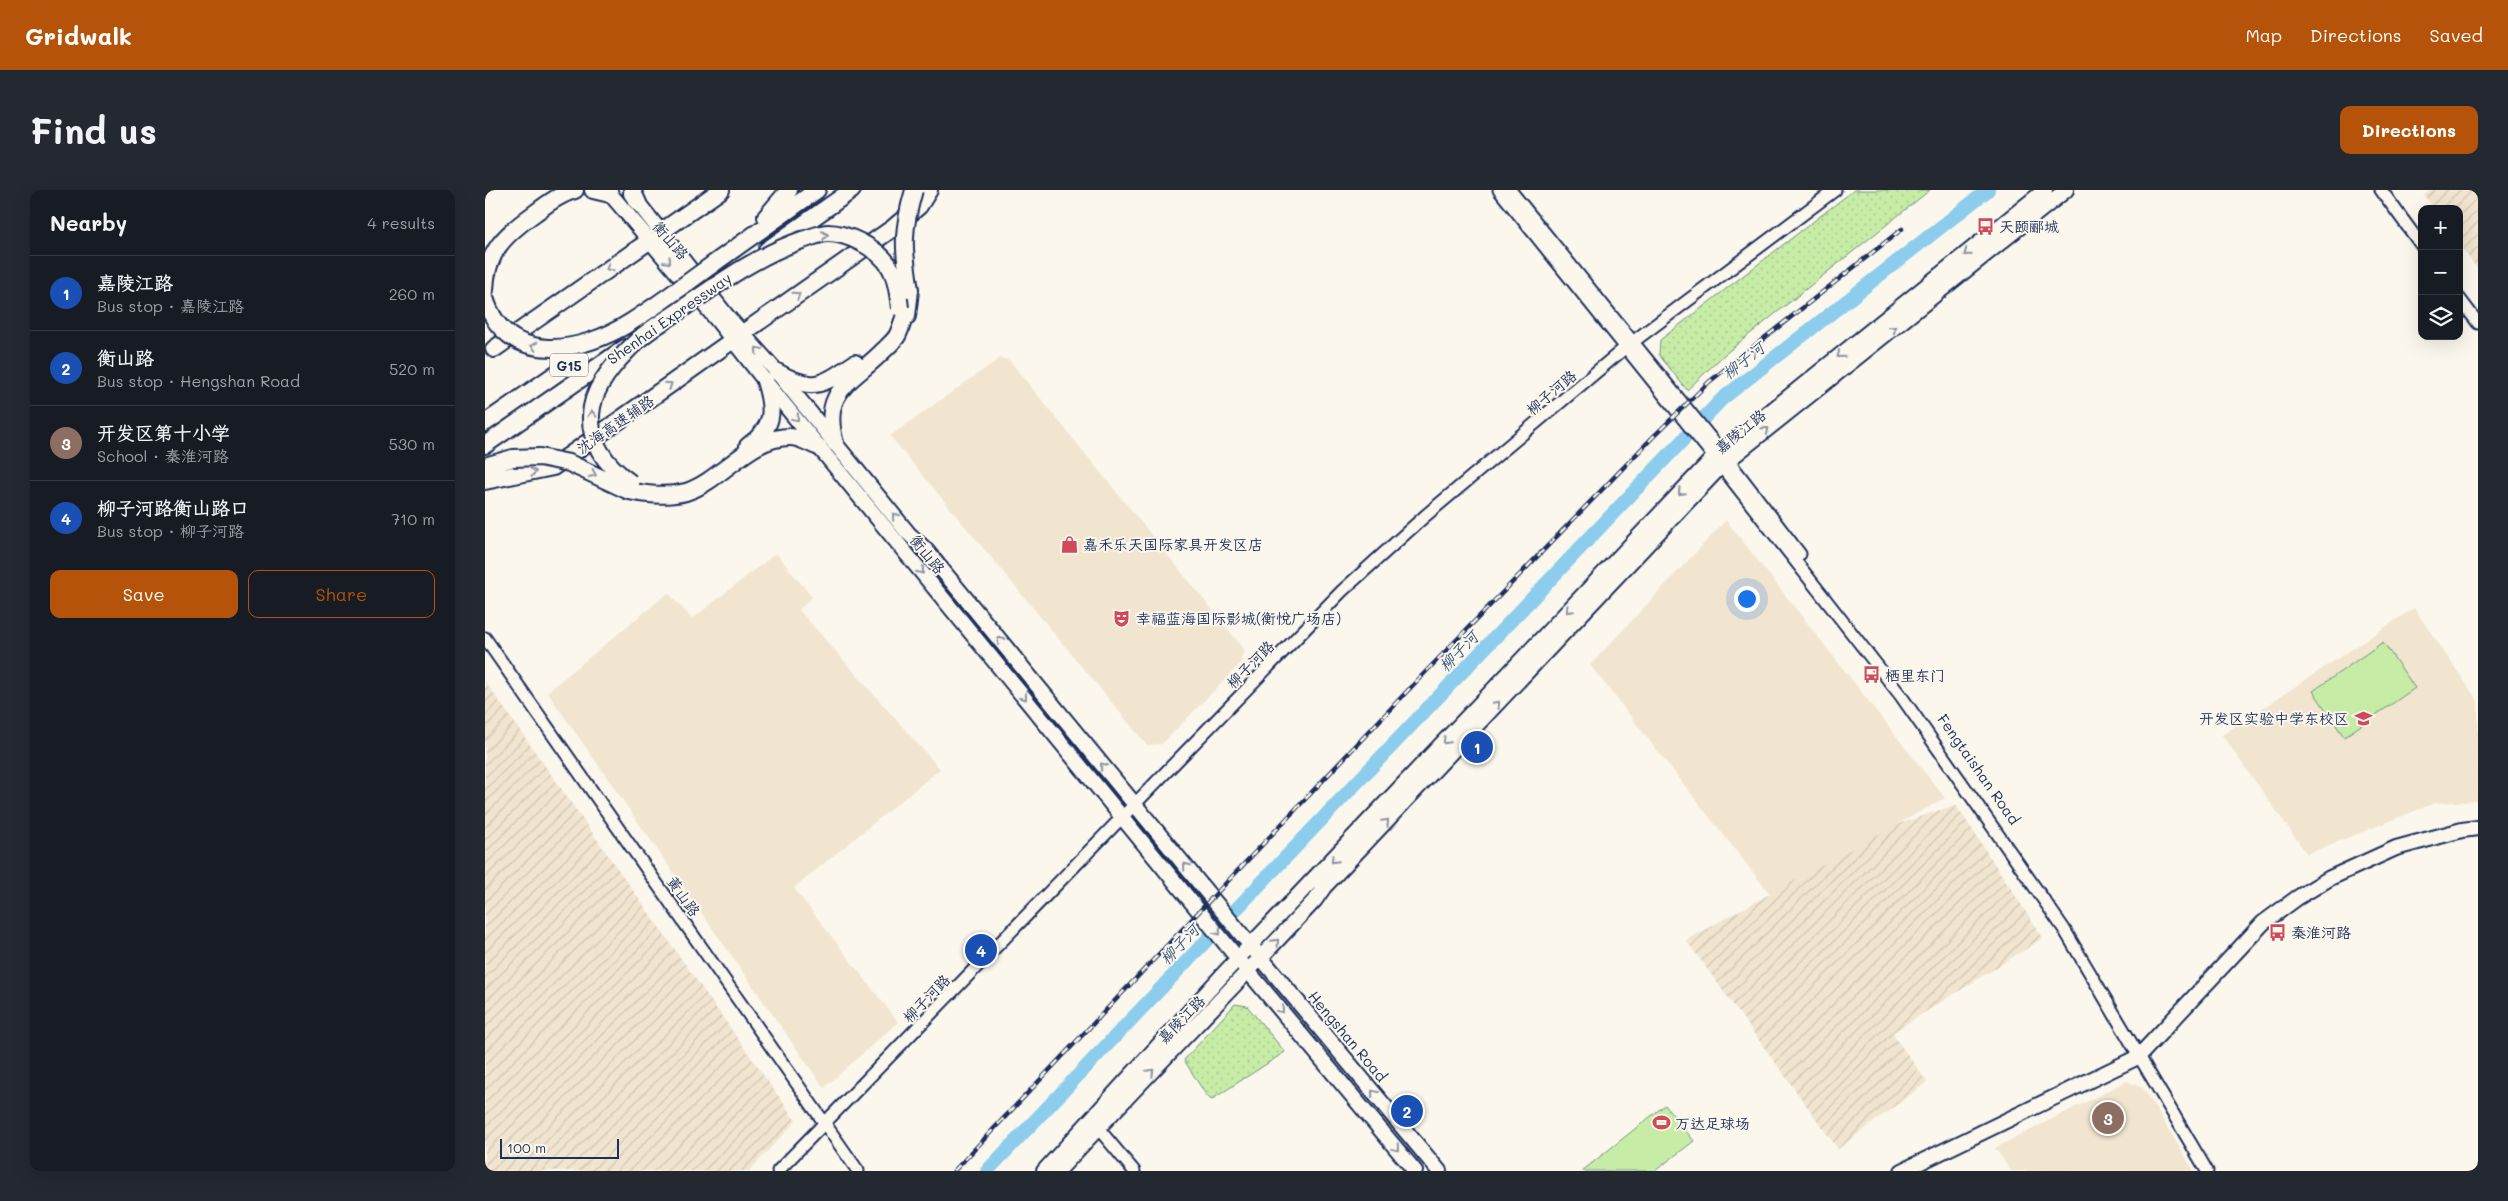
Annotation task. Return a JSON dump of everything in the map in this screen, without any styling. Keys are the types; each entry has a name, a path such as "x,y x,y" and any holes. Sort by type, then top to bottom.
{"highway":[{"path":"485,256 503,230 555,190"},
{"path":"485,290 489,262 504,237 547,204 575,190"},
{"path":"593,190 608,192"},
{"path":"493,349 721,190"},
{"path":"734,249 779,204 789,190"},
{"name":"Shenhai Expressway","path":"485,423 817,190"},
{"name":"Shenhai Expressway","path":"485,445 852,190"},
{"path":"485,466 513,458 540,457 569,464 650,496 687,491 705,482 752,449 778,439 797,438 827,445 832,403 837,394 843,385 876,358 897,336 904,318 907,316 910,290 904,250 905,220 914,190"},
{"name":"沈海高速辅路","path":"485,481 553,467 893,228 919,206 929,190"},
{"path":"640,338 615,365 600,386 592,407 592,426 597,448 605,462 630,487 660,489 692,483 755,441 763,432 772,414 771,376 804,385 819,384 834,377 880,344 891,328 900,308 898,287 890,264 877,250 847,236 827,233 784,247 747,264"},
{"path":"485,298 496,322 504,332 518,342 533,347 563,348 630,323"}],"main road":[{"path":"627,190 632,201"},
{"name":"嘉陵江路","path":"1044,1171 1246,940 1281,916 1717,454 2045,190"},
{"name":"嘉陵江路","path":"1058,1171 1261,957 1717,454 2066,190"},
{"path":"608,192 632,201"},
{"name":"衡山路","path":"632,201 655,236 827,445 1122,817 1234,954"},
{"name":"Hengshan Road","path":"827,445 925,549 1133,804 1439,1171"},
{"path":"1901,1171 2143,1058 2263,924 2297,898 2330,878 2396,848 2463,830 2478,828"},
{"path":"1921,1171 2143,1058 2269,927 2302,903 2334,884 2398,854 2463,837 2478,835"},
{"path":"1234,954 1415,1171"}],"street":[{"path":"1499,190 1629,344"},
{"path":"1510,190 1629,344"},
{"name":"柳子河路","path":"778,1171 826,1124 1133,804 1342,591 1425,516 1629,344 1835,190"},
{"path":"2381,190 2418,241"},
{"path":"2463,303 2478,323"},
{"name":"Fengtaishan Road","path":"1629,344 1717,454 1928,734 2064,930 2215,1171"},
{"name":"黄山路","path":"485,638 859,1171"},
{"name":"Fengtaishan Road","path":"2143,1058 2207,1171"},
{"path":"1098,1128 1134,1171"}],"shaded area":[{"path":"2431,190 2478,190 2478,270 2463,249 2463,205 2431,205 2424,195"},
{"name":"嘉禾乐天国际家具开发区店","path":"1000,358 1010,361 1244,649 1240,664 1162,744 1147,745 890,436"},
{"path":"1726,520 1945,798 1770,894 1590,665"},
{"path":"776,553 812,597 799,610 940,769 794,888 898,1022 824,1088 547,692 668,593 692,619"},
{"name":"开发区实验中学东校区","path":"2414,608 2478,701 2478,801 2435,803 2307,854 2222,735"},
{"path":"485,681 796,1121 749,1171 485,1171"},
{"path":"1956,805 2043,938 1892,1033 1927,1082 1838,1149 1686,940 1895,825"},
{"path":"2127,1081 2143,1088 2194,1171 2011,1171 1995,1148"}],"green space":[{"path":"1854,190 1930,190 1725,354 1687,390 1659,355 1660,340"},
{"path":"2383,642 2415,688 2344,737 2313,691"},
{"path":"1235,1004 1247,1006 1285,1052 1211,1100 1184,1060"},
{"name":"万达足球场","path":"1665,1105 1694,1141 1655,1171 1582,1171"}],"waterway":[{"name":"柳子河","path":"987,1171 1722,399 1988,190"}],"railway":[{"path":"954,1171 1413,685 1652,438 1709,382 1902,229"}],"place":[{"name":"天颐郦城","path":"1985,226"},
{"name":"嘉禾乐天国际家具开发区店","path":"1069,544"},
{"name":"幸福蓝海国际影城(衡悦广场店)","path":"1122,618"},
{"name":"栖里东门","path":"1871,675"},
{"name":"开发区实验中学东校区","path":"2363,718"},
{"name":"嘉陵江路","path":"1477,747"},
{"name":"秦淮河路","path":"2277,932"},
{"name":"柳子河路衡山路口","path":"981,950"},
{"name":"衡山路","path":"1407,1111"},
{"name":"开发区第十小学","path":"2108,1118"},
{"name":"万达足球场","path":"1661,1123"}]}
